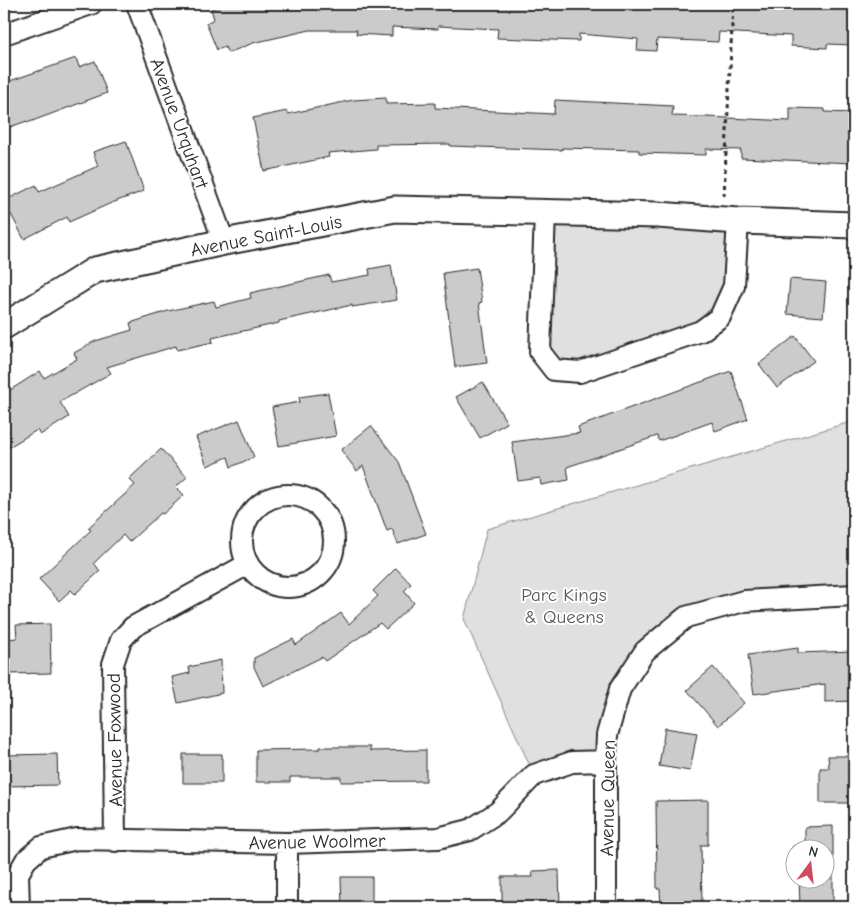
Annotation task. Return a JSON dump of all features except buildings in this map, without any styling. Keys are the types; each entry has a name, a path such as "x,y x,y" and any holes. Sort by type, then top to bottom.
{"street":[{"path":"4,34 91,4"},
{"name":"Avenue Urquhart","path":"137,4 224,242"},
{"name":"Avenue Saint-Louis","path":"4,326 96,270 224,242 395,209 658,215 731,211 854,225"},
{"path":"545,213 540,352 554,370 580,372 701,331 720,317 734,286 731,211"},
{"path":"275,496 298,496 318,505 328,517 334,531 334,546 330,562 321,574 308,583 293,587 277,586 263,580 248,564 242,541 244,526 251,513 262,503 275,496"},
{"name":"Avenue Foxwood","path":"115,841 113,664 121,640 133,627 248,564"},
{"name":"Avenue Queen","path":"606,907 607,734 620,689 646,651 686,617 744,601 854,595"},
{"name":"Avenue Woolmer","path":"19,907 18,874 26,860 41,847 77,839 286,843 438,838 470,830 498,812 534,775 572,762 606,762"},
{"path":"286,843 287,907"}],"path":[{"path":"731,211 733,4"}],"green space":[{"path":"545,213 738,221 720,317 580,372 540,352"},
{"name":"Parc Kings & Queens","path":"854,421 854,595 686,617 620,689 606,761 534,775 464,619 487,529"}]}
